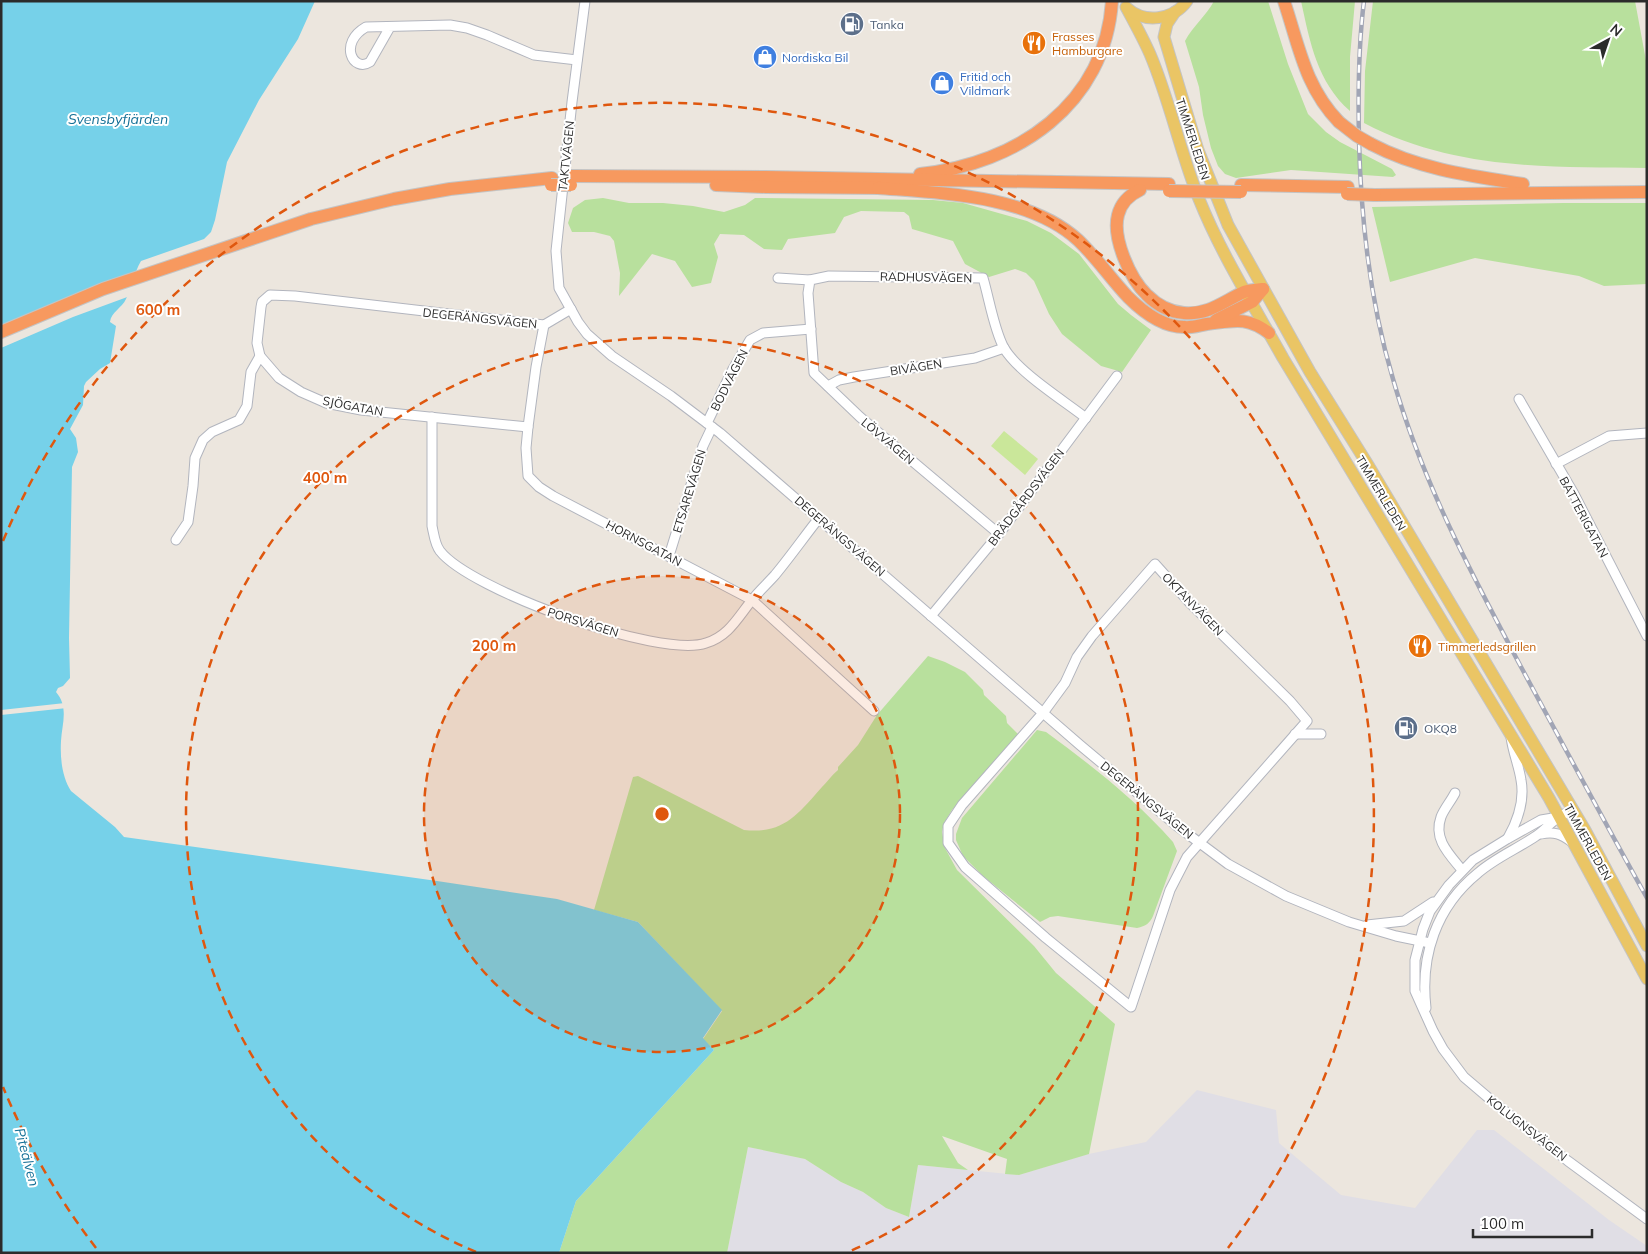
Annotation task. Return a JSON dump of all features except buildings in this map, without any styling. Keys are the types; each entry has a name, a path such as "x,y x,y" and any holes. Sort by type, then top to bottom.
{"highway":[{"path":"848,179 897,176 955,168 992,157 1031,137 1063,112 1086,83 1103,49 1112,1"},
{"path":"1284,1 1307,75 1317,95 1339,122 1357,136 1396,155 1430,167 1523,184"},
{"path":"1,332 71,302 136,281 378,211 552,181 848,179 1241,189 1647,192"},
{"path":"571,181 631,184 873,188 1140,190 1169,187"},
{"path":"1375,190 1523,184 1647,184"},
{"path":"873,188 929,192 980,199 1042,217 1077,239 1128,298 1160,321 1184,328 1243,320 1255,324 1269,333"},
{"path":"1140,190 1132,194 1123,203 1117,216 1117,223 1119,241 1126,263 1140,288 1148,296 1170,310 1194,313 1248,297"},
{"path":"1,339 136,281"},
{"path":"1207,324 1263,289"}],"main road":[{"path":"1123,4 1139,16 1152,18 1164,17 1175,12 1187,1"},
{"name":"TIMMERLEDEN","path":"1123,4 1144,40 1155,67 1200,201 1248,297 1559,817 1647,979"},
{"name":"TIMMERLEDEN","path":"1175,12 1167,24 1164,37 1190,127 1228,225 1310,372 1573,810 1647,946"}],"street":[{"name":"TAKTVÄGEN","path":"570,309 560,288 556,251 585,1"},
{"path":"390,27 370,62 361,65 355,61 349,51 350,45 362,29 366,27 450,25 467,28 534,55 577,60"},
{"name":"RADHUSVÄGEN","path":"778,278 810,280 829,276 983,278 1004,348 1026,372 1086,418"},
{"path":"810,280 808,293 811,329"},
{"name":"DEGERÄNGSVÄGEN","path":"260,356 256,343 261,307 265,297 274,295 544,325 570,309 587,334 604,349 709,425 1043,713 1177,826 1228,864 1286,896 1349,922 1396,936 1430,943"},
{"name":"HORNSGATAN","path":"544,325 528,427 526,448 528,476 539,487 553,496 752,600 874,711"},
{"name":"LÖVVÄGEN","path":"811,329 814,373 860,417 999,534"},
{"name":"BODVÄGEN","path":"709,425 733,369 750,340 763,333 811,329"},
{"name":"BIVÄGEN","path":"828,386 839,380 854,377 975,358 1004,348"},
{"path":"176,540 188,522 195,458 203,440 212,432 240,420 247,406 251,372 260,356"},
{"name":"SJÖGATAN","path":"260,356 279,378 301,392 326,403 360,410 528,427"},
{"name":"BRÄDGÅRDSVÄGEN","path":"931,616 999,534 1117,376"},
{"name":"BATTERIGATAN","path":"1519,399 1574,494 1647,636"},
{"name":"PORSVÄGEN","path":"432,417 432,526 439,550 451,562 480,581 562,617 611,631 676,644 704,644 721,636 736,623 752,600 780,568 818,518"},
{"name":"ETSAREVÄGEN","path":"669,556 709,425"},
{"path":"1556,464 1608,436 1647,433"},
{"name":"OKTANVÄGEN","path":"1155,564 1190,603 1290,700 1307,721 1295,734 1186,857 1170,890 1131,1007 1046,938 965,867 948,843 948,826 962,805 1043,713 1065,683 1077,657 1092,636 1155,564"},
{"path":"1295,734 1321,734"},
{"path":"1507,839 1520,813 1522,799 1521,780 1513,753 1511,735"},
{"path":"1455,793 1438,827 1439,838 1462,870"},
{"name":"KOLUGNSVÄGEN","path":"1428,1019 1424,991 1426,967 1430,943 1444,912 1463,886 1479,872 1538,835 1559,817 1573,810"},
{"name":"KOLUGNSVÄGEN","path":"1559,817 1541,820 1473,860 1462,870 1439,898 1426,920 1415,960 1415,991 1442,1049 1464,1077 1561,1156 1647,1219"},
{"path":"1538,835 1551,832 1562,834 1573,842"},
{"name":"KOLUGNSVÄGEN","path":"1362,926 1404,921 1422,911 1439,898"}],"shaded area":[{"path":"1197,1090 1276,1110 1279,1143 1341,1195 1415,1208 1477,1130 1494,1130 1609,1220 1647,1246 1647,1253 727,1253 748,1147 805,1159 841,1182 863,1192 886,1208 909,1217 918,1165 1019,1175 1084,1155 1146,1142"}],"green space":[{"path":"1214,1 1268,1 1288,64 1308,114 1326,132 1340,142 1392,169 1396,175 1393,177 1291,170 1236,178 1225,174 1218,166 1211,148 1199,87 1185,41"},
{"path":"1301,1 1355,1 1350,57 1350,111 1339,100 1322,74 1316,60"},
{"path":"1373,1 1635,1 1647,66 1647,168 1538,166 1467,158 1432,150 1364,123 1365,71"},
{"path":"603,198 629,203 663,203 693,206 724,212 745,205 755,198 933,200 963,203 1027,221 1051,233 1079,254 1118,304 1151,330 1122,372 1101,366 1062,334 1049,314 1034,281 1026,273 1015,269 989,277 965,264 953,241 912,229 909,216 904,212 861,211 844,217 835,233 788,239 782,250 764,249 744,235 720,234 714,244 718,257 711,283 692,287 675,261 652,254 619,296 620,273 614,241 610,236 594,232 572,232 568,223 573,208 585,200"},
{"path":"1647,203 1647,284 1604,286 1579,276 1475,258 1390,282 1372,207"},
{"path":"1004,431 1038,459 1025,475 991,446"},
{"path":"928,656 965,672 983,690 984,695 1006,716 1007,723 1018,734 952,810 944,823 942,832 945,848 957,870 1034,946 1056,973 1115,1024 1089,1154 1019,1175 1005,1174 1007,1159 942,1136 958,1163 968,1170 918,1165 909,1217 886,1208 863,1192 841,1182 805,1159 748,1147 727,1253 559,1253 576,1201 714,1050 703,1039 722,1011 638,922 594,910 633,777 638,776 744,830 770,829 780,826 797,814 838,770 838,767 858,745 877,715"},
{"path":"1037,730 1046,732 1080,757 1144,812 1173,842 1177,851 1153,916 1145,925 1137,928 1058,916 1050,917 1040,922 983,876 963,856 956,840 956,834 962,818"}],"water":[{"path":"1,1 315,1 298,39 259,100 227,162 211,232 204,239 141,261 126,299 114,313 110,322 116,326 110,363 100,369 84,386 83,405 70,429 76,438 78,452 72,467 70,678 56,692 64,710 61,741 62,767 71,791 115,827 124,837 557,899 638,922 722,1010 703,1038 714,1050 576,1201 559,1253 1,1253"}],"pier":[{"path":"136,279 130,296 73,317 1,348 1,332"},
{"path":"65,703 67,708 1,715 1,710"}],"railway":[{"path":"1364,1 1359,106 1362,201 1368,261 1378,321 1393,379 1418,454 1466,561 1520,665 1647,898"}],"place":[{"name":"Tanka","path":"852,24"},
{"name":"Frasses Hamburgare","path":"1034,43"},
{"name":"Nordiska Bil","path":"765,57"},
{"name":"Fritid och Vildmark","path":"942,83"},
{"name":"Timmerledsgrillen","path":"1420,646"},
{"name":"OKQ8","path":"1406,728"}],"water label":[{"name":"Svensbyfjärden","path":"118,119"},
{"name":"Piteälven","path":"27,1157"}]}
